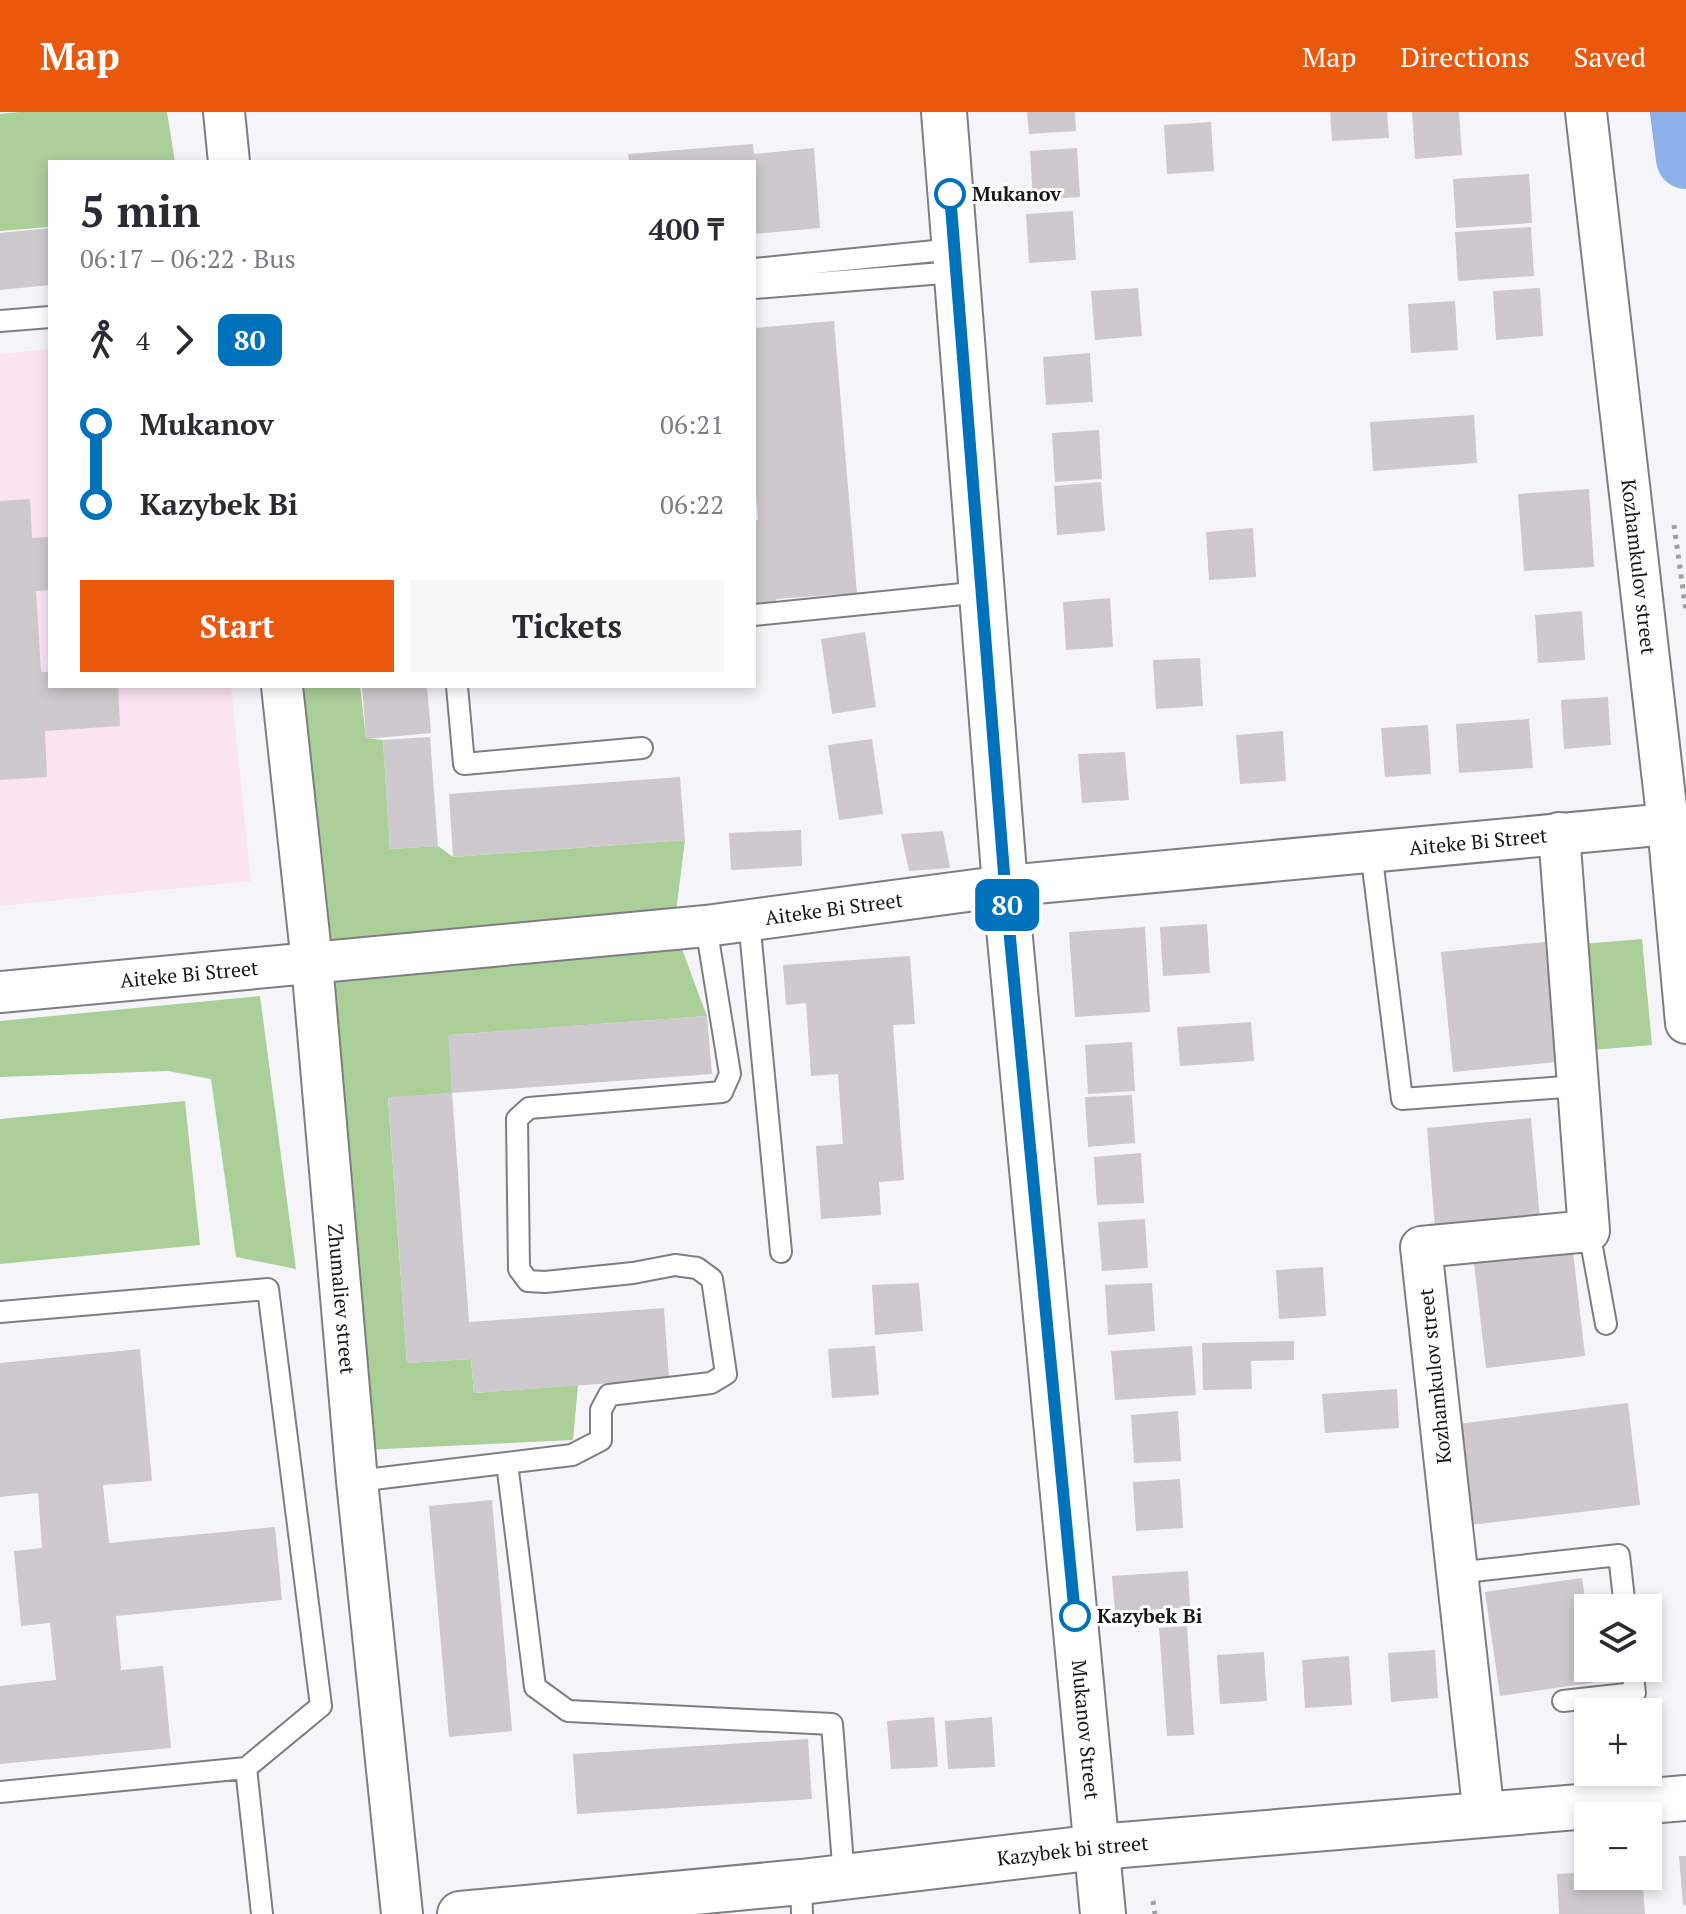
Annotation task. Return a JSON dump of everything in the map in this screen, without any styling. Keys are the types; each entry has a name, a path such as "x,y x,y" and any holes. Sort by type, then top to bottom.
{"main road":[{"name":"Mukanov Street","path":"944,112 1005,886 1103,1914"},
{"name":"Kazybek bi street","path":"460,1914 802,1898 844,1877 1098,1847 1686,1798"}],"street":[{"path":"224,112 229,160"},
{"name":"Kozhamkulov street","path":"1586,112 1668,824 1686,1023"},
{"name":"Zhumaliev street","path":"282,688 312,963 357,1481 402,1914"},
{"name":"Aiteke Bi Street","path":"0,992 706,926 1005,886 1668,824"},
{"path":"1559,833 1589,1231"},
{"name":"Kozhamkulov street","path":"1484,1816 1421,1247 1589,1231"}],"lane":[{"path":"756,269 956,260"},
{"path":"756,288 956,260"},
{"path":"0,321 48,317"},
{"path":"756,615 982,592"},
{"path":"457,688 464,764 642,748"},
{"path":"1371,851 1402,1099 1578,1086"},
{"path":"749,920 781,1252"},
{"path":"357,1481 572,1455 601,1440 601,1410 609,1395 711,1383 726,1374 712,1279 697,1268 675,1265 633,1273 545,1282 528,1281 519,1269 517,1119 529,1108 572,1102 722,1092 730,1074 706,926"},
{"path":"1589,1231 1606,1324"},
{"path":"0,1312 268,1289 321,1706 246,1768 0,1792"},
{"path":"507,1463 535,1687 568,1711 832,1724 844,1877"},
{"path":"1455,1573 1619,1555 1623,1594"},
{"path":"1563,1701 1635,1693 1634,1682"},
{"path":"246,1768 262,1914"}],"path":[{"path":"1153,1901 1155,1914"}],"shaded area":[{"path":"48,349 48,688 231,688 251,881 0,906 0,354"}],"green space":[{"path":"167,112 175,160 48,160 48,227 0,231 0,114"},
{"path":"293,688 360,688 366,738 383,740 390,849 438,846 453,857 685,840 674,928 707,1016 449,1035 452,1093 388,1098 407,1363 471,1359 474,1393 578,1385 573,1440 363,1450"},
{"path":"1642,939 1652,1045 1592,1050 1582,944"},
{"path":"260,996 296,1269 236,1257 211,1079 168,1071 0,1077 0,1021"},
{"path":"185,1101 200,1245 0,1264 0,1119"}],"building":[{"path":"1027,112 1075,112 1076,131 1029,134"},
{"path":"1330,112 1387,112 1389,138 1332,141"},
{"path":"1412,112 1459,112 1462,155 1415,159"},
{"path":"1211,122 1214,171 1167,174 1164,125"},
{"path":"753,144 754,154 814,148 820,228 756,234 756,160 629,160 628,154"},
{"path":"1077,148 1080,197 1033,200 1030,151"},
{"path":"1529,174 1532,223 1456,228 1453,179"},
{"path":"1073,211 1076,260 1029,263 1026,214"},
{"path":"1531,227 1534,276 1458,281 1455,232"},
{"path":"48,228 48,285 0,290 0,233"},
{"path":"1138,288 1142,336 1095,340 1091,291"},
{"path":"1540,288 1543,336 1496,340 1493,291"},
{"path":"1455,301 1458,350 1411,353 1408,304"},
{"path":"834,321 857,593 776,599 777,611 756,613 758,520 756,328"},
{"path":"1090,353 1093,402 1046,405 1043,357"},
{"path":"1474,415 1477,463 1373,471 1370,422"},
{"path":"1099,430 1102,479 1055,482 1052,433"},
{"path":"1101,482 1105,531 1057,535 1054,486"},
{"path":"1589,489 1594,567 1524,571 1518,494"},
{"path":"30,499 32,538 48,537 48,590 36,591 41,672 48,672 48,688 118,688 120,726 45,731 47,777 0,780 0,501"},
{"path":"1253,528 1256,577 1209,580 1206,532"},
{"path":"1110,598 1113,647 1066,650 1063,602"},
{"path":"1582,611 1585,660 1538,663 1535,615"},
{"path":"865,632 876,707 832,714 821,639"},
{"path":"1200,658 1203,706 1156,709 1153,660"},
{"path":"362,688 427,688 431,733 366,739"},
{"path":"1608,697 1611,745 1564,749 1561,700"},
{"path":"1529,719 1533,768 1459,773 1456,724"},
{"path":"1428,725 1431,774 1385,777 1381,728"},
{"path":"1283,731 1286,781 1240,784 1236,735"},
{"path":"430,737 438,846 390,849 383,740"},
{"path":"872,739 883,814 839,820 828,745"},
{"path":"1125,752 1129,800 1082,803 1078,754"},
{"path":"680,777 685,840 453,857 449,794"},
{"path":"801,830 802,866 731,870 729,833"},
{"path":"943,831 950,868 909,871 901,834"},
{"path":"1207,924 1210,973 1163,976 1160,927"},
{"path":"1145,927 1150,1012 1075,1017 1069,932"},
{"path":"1545,942 1557,1062 1453,1072 1441,952"},
{"path":"910,956 915,1024 893,1025 904,1180 879,1182 881,1215 821,1219 816,1146 843,1144 838,1074 811,1076 806,1003 786,1005 783,965"},
{"path":"707,1016 712,1074 452,1093 448,1035"},
{"path":"1251,1022 1254,1061 1180,1066 1177,1027"},
{"path":"1132,1042 1135,1091 1088,1094 1085,1045"},
{"path":"452,1093 469,1322 664,1308 669,1379 474,1393 471,1359 407,1363 388,1097"},
{"path":"1132,1095 1135,1143 1088,1147 1085,1097"},
{"path":"1531,1118 1540,1220 1435,1229 1427,1128"},
{"path":"1141,1153 1144,1203 1097,1205 1094,1157"},
{"path":"1145,1219 1148,1268 1102,1271 1098,1222"},
{"path":"1571,1234 1585,1356 1486,1368 1472,1246"},
{"path":"1323,1267 1326,1316 1279,1319 1276,1270"},
{"path":"919,1283 923,1331 875,1335 872,1285"},
{"path":"1152,1283 1155,1331 1108,1335 1105,1285"},
{"path":"1294,1341 1294,1360 1251,1361 1252,1389 1203,1390 1202,1343"},
{"path":"875,1346 879,1395 832,1398 828,1349"},
{"path":"1192,1346 1196,1395 1115,1400 1111,1351"},
{"path":"140,1349 152,1481 103,1485 109,1543 275,1527 282,1600 116,1616 121,1670 163,1666 171,1748 0,1764 0,1686 56,1680 50,1623 21,1626 14,1551 42,1548 38,1493 0,1497 0,1363"},
{"path":"1397,1389 1399,1428 1325,1433 1322,1394"},
{"path":"1628,1403 1640,1505 1470,1525 1458,1424"},
{"path":"1178,1411 1181,1461 1134,1463 1131,1415"},
{"path":"1180,1479 1183,1528 1136,1531 1133,1482"},
{"path":"492,1500 512,1731 449,1737 429,1506"},
{"path":"1188,1571 1190,1607 1115,1612 1112,1576"},
{"path":"1582,1578 1584,1594 1574,1594 1574,1682 1597,1682 1500,1696 1485,1592"},
{"path":"1187,1626 1194,1735 1167,1736 1159,1628"},
{"path":"1435,1650 1438,1698 1391,1702 1388,1653"},
{"path":"1264,1652 1267,1701 1220,1704 1217,1655"},
{"path":"1349,1656 1352,1705 1305,1708 1302,1660"},
{"path":"934,1717 938,1767 891,1769 887,1721"},
{"path":"992,1717 995,1767 948,1769 945,1721"},
{"path":"808,1739 812,1799 577,1814 573,1754"},
{"path":"1679,1856 1686,1856 1686,1905 1683,1905"},
{"path":"1574,1873 1574,1890 1643,1890 1645,1914 1559,1914 1557,1874"}],"waterway":[{"path":"1680,112 1686,159"}],"bus line":[{"name":"80","path":"950,194 1005,886 1075,1616"}],"place":[{"name":"Mukanov","path":"950,194"},
{"name":"Kazybek Bi","path":"1075,1616"}]}
